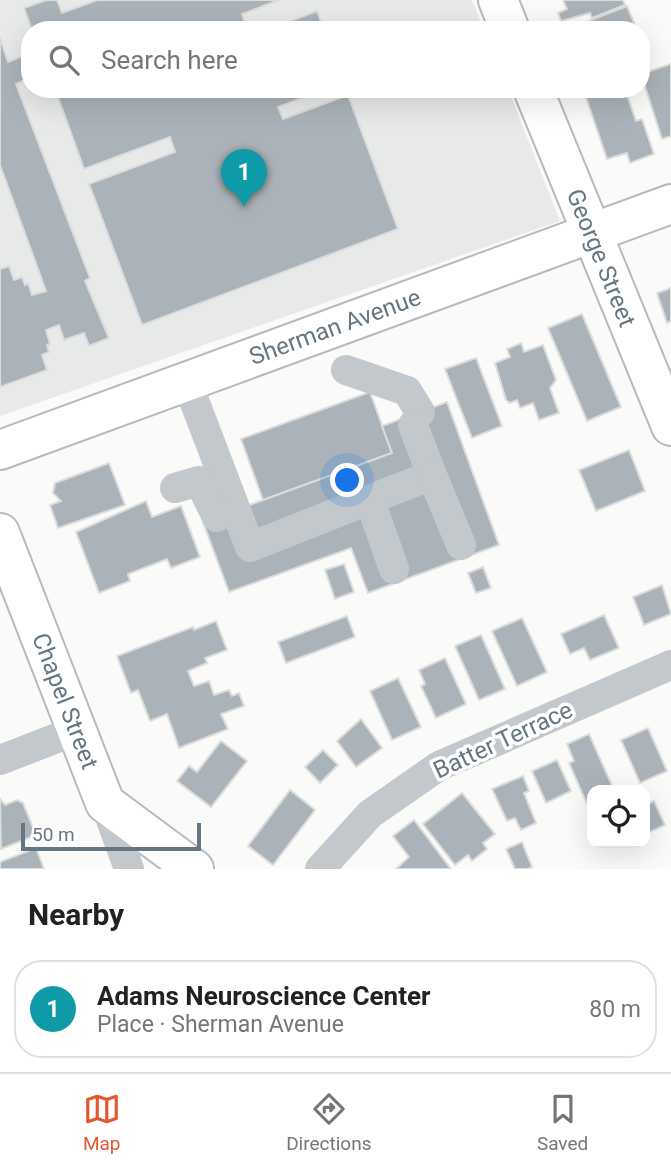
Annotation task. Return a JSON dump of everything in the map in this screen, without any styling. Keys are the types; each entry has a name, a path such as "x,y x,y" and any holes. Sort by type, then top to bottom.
{"main road":[{"path":"498,0 506,21"},
{"name":"George Street","path":"537,98 590,234 671,426"},
{"name":"Sherman Avenue","path":"0,450 671,204"},
{"name":"Chapel Street","path":"0,533 105,803"},
{"path":"105,803 194,869"}],"street":[{"path":"333,328 352,383 407,391 432,475 461,545"},
{"path":"187,382 250,547 432,475"},
{"path":"203,424 193,453 187,484 217,517"},
{"path":"370,501 394,569"},
{"name":"Batter Terrace","path":"320,869 370,814 439,766 671,665"},
{"path":"0,760 75,731"},
{"name":"Chapel Street","path":"105,803 129,869"}],"shaded area":[{"path":"0,0 472,0 480,21 21,21 21,98 512,98 560,221 0,416"}],"building":[{"path":"46,0 57,0 62,13 97,0 279,0 242,14 244,21 29,21 24,8"},
{"path":"563,0 623,0 625,5 592,18 590,13 561,21 558,13 567,9"},
{"path":"627,6 633,21 589,21"},
{"path":"317,11 321,21 291,21"},
{"path":"0,38 8,62 21,57 21,82 16,84 90,278 85,281 109,338 89,346 84,333 64,340 59,325 46,330 49,352 42,355 47,370 0,387 0,269 9,266 14,280 22,277 25,285 28,283 32,295 46,291 0,165"},
{"path":"671,64 671,136 662,139 649,98 650,71"},
{"path":"58,98 302,98 278,107 283,119 340,98 349,98 398,229 142,325 89,184 175,152 170,137 84,169"},
{"path":"586,98 628,98 636,121 642,119 654,154 630,163 627,153 607,159"},
{"path":"671,288 671,321 667,323 657,293"},
{"path":"582,314 621,407 587,421 548,328"},
{"path":"521,343 524,352 543,345 556,380 550,388 559,413 539,420 533,403 520,408 517,400 510,403 506,400 495,363 510,357 507,349"},
{"path":"476,358 502,426 472,438 445,369"},
{"path":"370,392 392,453 263,500 241,439"},
{"path":"447,402 499,545 368,593 351,548 229,592 203,522 392,453 382,426"},
{"path":"629,450 645,491 596,511 579,470"},
{"path":"109,463 125,505 58,528 50,505 61,501 53,493 55,483"},
{"path":"146,501 152,517 181,506 200,557 171,568 167,559 128,574 130,581 99,593 76,532"},
{"path":"344,564 354,592 335,599 325,570"},
{"path":"483,567 491,588 476,593 468,573"},
{"path":"662,585 671,614 644,625 633,597"},
{"path":"604,615 619,648 590,660 584,648 570,654 561,634"},
{"path":"347,616 355,637 286,663 278,642"},
{"path":"522,618 547,672 517,686 492,631"},
{"path":"216,621 227,650 205,658 207,663 188,671 194,686 209,681 214,695 229,690 232,696 239,693 244,706 221,714 228,729 179,748 167,714 150,721 138,690 131,693 117,656"},
{"path":"481,635 505,689 479,700 455,646"},
{"path":"445,658 466,704 436,718 421,686 425,684 419,670"},
{"path":"398,678 421,727 392,740 370,691"},
{"path":"361,719 382,748 356,767 337,741"},
{"path":"648,728 667,771 640,783 621,740"},
{"path":"589,734 612,785 587,785 587,804 569,763 574,761 567,744"},
{"path":"221,741 247,761 211,807 177,781 189,766 197,772"},
{"path":"323,750 338,765 320,783 305,767"},
{"path":"557,760 571,791 546,803 532,771"},
{"path":"523,776 529,791 524,793 536,823 521,830 515,818 507,821 492,789"},
{"path":"290,790 315,810 273,865 248,846"},
{"path":"462,793 495,834 483,843 487,849 472,861 468,855 455,865 423,824"},
{"path":"0,799 5,805 17,800 23,803 36,835 1,849"},
{"path":"654,801 665,825 650,832 650,803"},
{"path":"414,820 451,869 396,869 409,857 393,836"},
{"path":"522,842 532,867 515,869 506,849"},
{"path":"36,848 44,869 0,869 0,862"}],"place":[{"name":"Adams Neuroscience Center","path":"244,207"}]}
